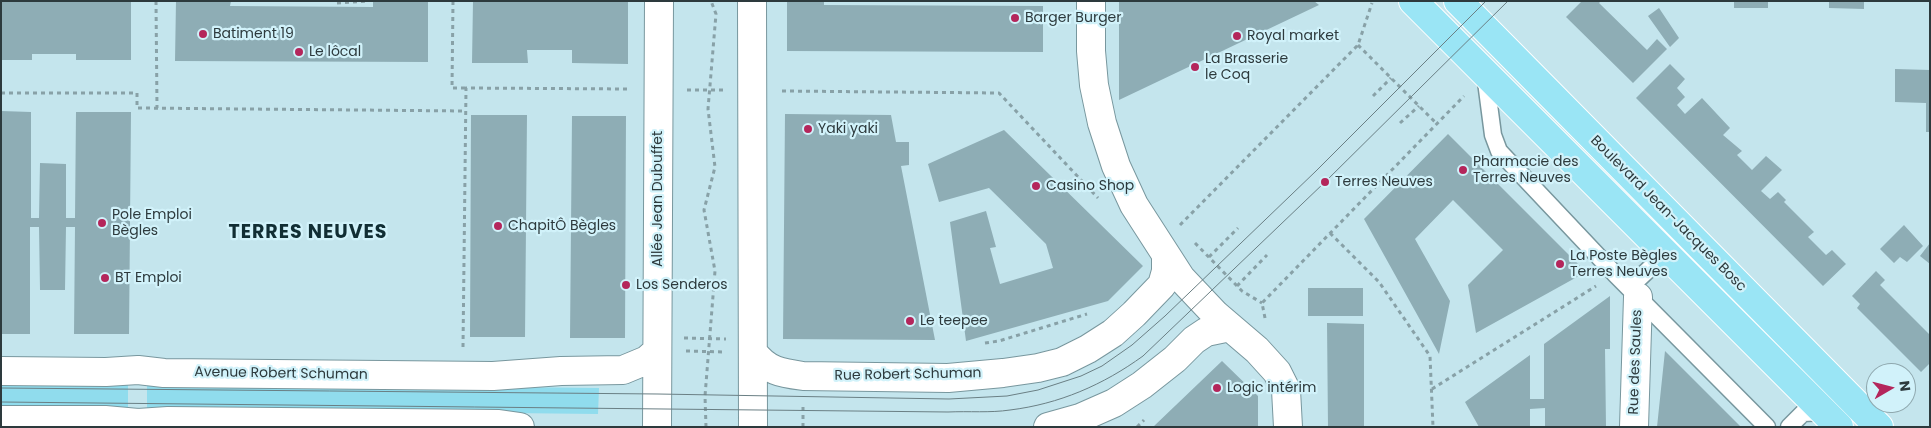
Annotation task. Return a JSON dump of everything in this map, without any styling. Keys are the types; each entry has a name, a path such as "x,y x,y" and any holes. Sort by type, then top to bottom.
{"main road":[{"name":"Boulevard Jean-Jacques Bosc","path":"1458,1 1879,427"},
{"name":"Boulevard Jean-Jacques Bosc","path":"1422,11 1832,420"}],"street":[{"name":"Allée Jean Dubuffet","path":"657,427 659,1"},
{"path":"752,1 753,427"},
{"path":"1090,1 1094,85 1102,123 1116,166 1134,205 1186,284 1211,310 1257,350 1277,372 1286,390 1288,427"},
{"name":"Boulevard Jean-Jacques Bosc","path":"1422,11 1450,1"},
{"name":"Rue Robert Schuman","path":"753,346 760,362 780,373 803,376 948,378 1038,368 1062,362 1088,349 1113,333 1162,285 1166,271 1162,248"},
{"name":"Rue des Saules","path":"1633,292 1634,427"},
{"path":"1048,427 1080,418 1114,403 1148,380 1206,332 1230,327"},
{"name":"Avenue Robert Schuman","path":"1,371 106,372 138,370 164,373 493,376 561,370 623,370 647,360 658,344"},
{"path":"1,420 105,420 138,423 499,424 520,427"}],"lane":[{"path":"1485,74 1492,135 1499,151 1615,274 1767,427"},
{"path":"1633,292 1666,253"},
{"path":"1789,427 1803,413 1811,412 1832,420"}],"path":[{"path":"156,1 157,108"},
{"path":"337,3 367,1"},
{"path":"453,1 452,88 999,94 1099,200"},
{"path":"706,427 705,396 708,338 715,271 704,210 715,167 708,109 716,14 711,1"},
{"path":"1162,248 1180,226 1358,44 1372,3"},
{"path":"1358,44 1436,123"},
{"path":"1373,96 1391,78"},
{"path":"463,354 466,88"},
{"path":"1,93 137,92 137,108 466,111"},
{"path":"1262,303 1464,96"},
{"path":"1400,123 1419,106"},
{"path":"1180,226 1185,231"},
{"path":"1209,257 1238,228"},
{"path":"1330,233 1379,282 1430,356 1433,427"},
{"path":"1190,237 1242,291 1262,303 1270,336 1257,350"},
{"path":"1237,286 1267,255"},
{"path":"1432,390 1615,274"},
{"path":"982,344 999,341 1088,314"},
{"path":"658,344 708,338 753,346"},
{"path":"658,344 708,351 753,346"},
{"path":"1137,427 1150,414"}],"shaded area":[{"path":"1,382 128,383 128,409 1,408"},
{"path":"147,383 599,388 598,414 147,409"}],"building":[{"path":"1,1 131,1 131,60 76,60 76,54 32,54 32,60 1,60"},
{"path":"176,1 231,1 230,6 373,7 373,1 428,1 428,62 175,61"},
{"path":"473,1 628,1 628,64 572,63 572,50 527,50 528,63 472,63"},
{"path":"787,1 824,1 824,5 1043,6 1043,52 787,51"},
{"path":"1119,1 1314,1 1319,5 1119,100"},
{"path":"1582,1 1601,1 1599,3 1647,50 1657,39 1667,49 1633,83 1566,17"},
{"path":"1734,1 1768,1 1768,8 1734,8"},
{"path":"1829,1 1864,1 1864,9 1829,8"},
{"path":"1659,8 1679,38 1670,47 1648,16"},
{"path":"1670,64 1685,79 1677,88 1685,97 1677,105 1685,114 1702,98 1730,128 1723,135 1742,151 1737,155 1752,170 1766,156 1782,170 1761,191 1770,199 1778,192 1786,200 1784,202 1814,232 1808,237 1826,255 1832,250 1846,264 1823,286 1636,98"},
{"path":"1895,69 1930,70 1930,132 1926,132 1926,103 1895,102"},
{"path":"1,111 31,112 31,218 39,218 40,163 66,164 66,218 75,218 76,112 131,112 129,334 74,334 75,227 66,227 65,290 40,290 39,227 30,227 30,334 1,334"},
{"path":"785,114 891,115 896,142 909,142 909,165 901,166 935,340 783,339"},
{"name":"ChapitÔ Bègles","path":"471,115 527,115 525,337 470,337"},
{"path":"572,116 626,116 625,338 570,338"},
{"path":"1004,130 1143,266 1108,301 966,341 950,222 986,211 996,247 990,248 1000,284 1053,268 1046,244 989,188 939,202 928,164"},
{"path":"1448,134 1586,272 1476,333 1468,285 1503,250 1453,200 1415,239 1450,301 1439,354 1364,219"},
{"path":"1904,225 1923,246 1907,262 1900,257 1894,263 1880,249"},
{"path":"1930,243 1930,264 1920,256"},
{"path":"1876,271 1885,280 1880,285 1930,335 1930,363 1921,372 1916,367 1916,363 1912,363 1857,308 1860,304 1852,296"},
{"path":"1308,288 1363,288 1363,316 1308,316"},
{"path":"1610,296 1610,349 1605,349 1606,427 1545,427 1545,408 1530,409 1530,427 1479,427 1465,402 1530,355 1530,399 1544,399 1544,344"},
{"path":"1327,323 1364,324 1364,427 1328,427"},
{"path":"1665,351 1741,427 1657,427"},
{"path":"1222,361 1258,396 1258,427 1153,427"}],"tram line":[{"path":"1,388 658,394 949,399 1007,396 1038,390 1081,376 1102,366 1132,345 1165,316 1316,171 1486,1"},
{"path":"1,402 948,412 1002,411 1046,403 1080,392 1112,376 1143,356 1325,182 1508,1"}],"place":[{"name":"Barger Burger","path":"1015,18"},
{"name":"Batiment 19","path":"203,34"},
{"name":"Royal market","path":"1237,36"},
{"name":"Le lôcal","path":"299,52"},
{"name":"La Brasserie le Coq","path":"1195,67"},
{"name":"Yaki yaki","path":"808,129"},
{"name":"Pharmacie des Terres Neuves","path":"1463,170"},
{"name":"Terres Neuves","path":"1325,182"},
{"name":"Casino Shop","path":"1036,186"},
{"name":"Pole Emploi Bègles","path":"102,223"},
{"name":"ChapitÔ Bègles","path":"498,226"},
{"name":"La Poste Bègles Terres Neuves","path":"1560,264"},
{"name":"BT Emploi","path":"105,278"},
{"name":"Los Senderos","path":"626,285"},
{"name":"Le teepee","path":"910,321"},
{"name":"Logic intérim","path":"1217,388"}],"district":[{"name":"TERRES NEUVES","path":"308,233"}]}
